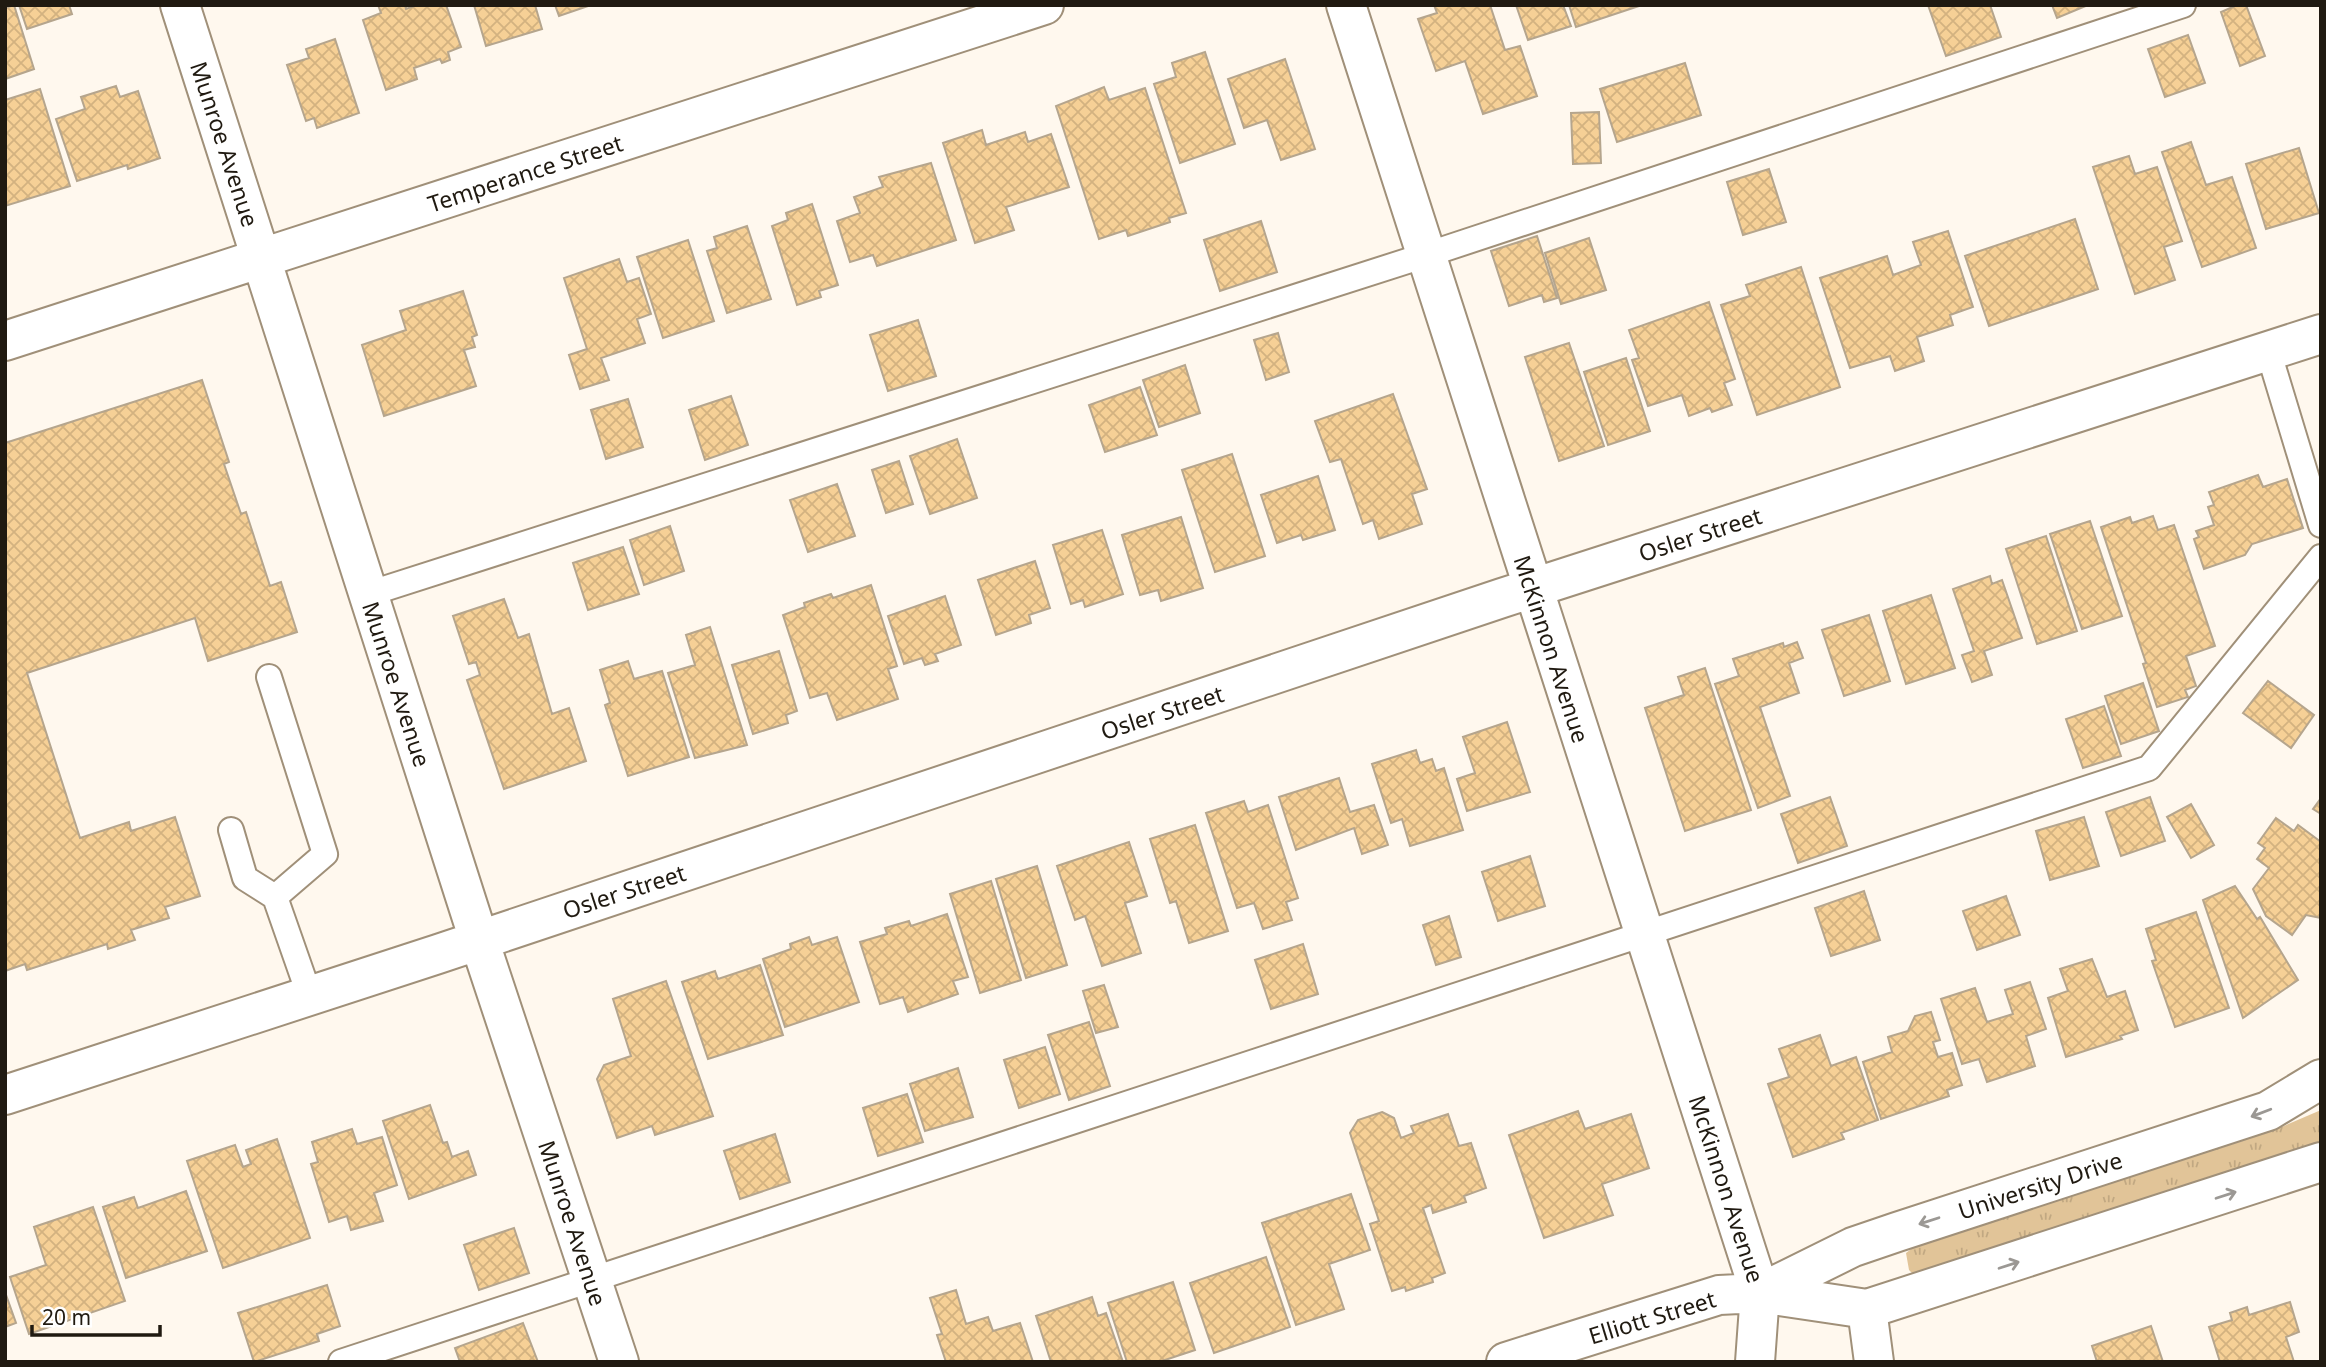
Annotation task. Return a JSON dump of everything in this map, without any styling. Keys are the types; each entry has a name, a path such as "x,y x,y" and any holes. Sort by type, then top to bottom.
{"street":[{"name":"Munroe Avenue","path":"180,5 479,940 619,1362"},
{"name":"Temperance Street","path":"5,341 1044,5"},
{"name":"McKinnon Avenue","path":"1346,5 1760,1293"},
{"name":"Osler Street","path":"5,1095 310,997 1532,588 2321,334"},
{"name":"University Drive","path":"1760,1293 1853,1247 2268,1111 2321,1079"},
{"path":"1755,1362 1760,1293 1867,1309 2321,1162"},
{"name":"Elliott Street","path":"1506,1362 1719,1295 1760,1293"},
{"path":"1867,1309 1874,1362"}],"lane":[{"path":"368,594 1426,255 2183,5"},
{"path":"2268,350 2321,525"},
{"path":"341,1362 2150,768 2321,557"},
{"path":"269,677 325,854 275,897"},
{"path":"231,830 245,878 275,897 310,997"}],"green space":[{"path":"2321,1110 2321,1142 2289,1157 1915,1276 1909,1270 1906,1253 1919,1243 2272,1131"}],"building":[{"path":"14,5 34,69 5,79 5,8"},
{"path":"19,5 69,5 72,14 27,29"},
{"path":"378,5 405,5 406,9 417,5 446,5 461,47 448,52 450,60 442,63 440,59 414,68 417,79 386,90 363,20 381,13"},
{"path":"474,5 535,5 542,29 486,46"},
{"path":"555,5 591,5 559,16"},
{"path":"1434,5 1490,5 1505,50 1520,46 1537,96 1483,114 1465,61 1436,71 1418,19 1437,13"},
{"path":"1516,5 1563,5 1571,26 1528,40"},
{"path":"1569,5 1642,5 1576,27"},
{"path":"1928,5 1990,5 2001,37 1946,56"},
{"path":"2052,5 2088,5 2057,18"},
{"path":"2237,5 2246,5 2265,56 2240,66 2221,12"},
{"path":"2188,35 2205,83 2165,97 2148,49"},
{"path":"335,39 359,113 317,128 314,118 306,121 287,65 309,58 306,49"},
{"path":"1205,52 1235,144 1180,163 1154,84 1176,77 1172,63"},
{"path":"1285,59 1315,149 1281,160 1267,120 1244,128 1228,79"},
{"path":"1685,63 1701,115 1617,142 1600,89"},
{"path":"116,86 120,97 138,91 160,158 77,181 56,119 85,109 81,97"},
{"path":"1104,87 1109,100 1145,88 1186,213 1169,218 1170,222 1128,236 1126,230 1099,239 1056,106"},
{"path":"40,89 70,186 5,206 5,100"},
{"path":"1599,112 1601,163 1573,164 1571,113"},
{"path":"982,130 986,145 1025,132 1028,142 1051,134 1069,187 1006,207 1014,230 975,243 943,143"},
{"path":"2191,142 2206,185 2232,177 2256,248 2202,267 2162,152"},
{"path":"2299,148 2319,213 2266,229 2246,164"},
{"path":"2129,156 2135,174 2157,167 2182,241 2164,247 2175,280 2135,294 2093,167"},
{"path":"931,163 956,240 877,266 873,255 850,262 837,221 860,213 854,197 883,187 879,177"},
{"path":"1769,169 1786,222 1743,235 1727,182"},
{"path":"812,204 838,285 819,291 821,297 797,305 772,226 788,220 786,213"},
{"path":"2075,219 2098,289 1989,326 1965,256"},
{"path":"1261,221 1277,272 1220,291 1204,240"},
{"path":"747,226 771,299 727,313 707,251 717,248 714,237"},
{"path":"1948,231 1973,307 1950,315 1953,325 1917,337 1924,361 1895,371 1890,356 1850,368 1820,278 1887,256 1893,275 1921,265 1913,242"},
{"path":"1537,236 1557,298 1544,302 1542,295 1509,306 1491,251"},
{"path":"1589,238 1606,290 1561,304 1545,253"},
{"path":"688,240 714,321 663,338 637,257"},
{"path":"619,259 627,282 639,278 651,314 637,319 645,343 601,358 609,380 580,389 569,355 587,349 564,278"},
{"path":"1801,267 1840,387 1757,415 1721,305 1750,296 1746,285"},
{"path":"463,291 477,335 472,337 475,347 464,350 476,386 384,416 362,345 406,330 400,311"},
{"path":"1709,302 1735,379 1724,383 1732,405 1712,412 1710,408 1689,416 1682,395 1648,406 1632,360 1639,358 1629,330"},
{"path":"918,320 936,376 888,391 870,335"},
{"path":"1278,333 1289,372 1266,380 1254,340"},
{"path":"1569,343 1604,446 1559,461 1525,357"},
{"path":"1626,358 1650,431 1608,445 1584,372"},
{"path":"1185,365 1200,413 1159,427 1143,380"},
{"path":"202,380 229,462 224,464 241,514 246,512 270,586 281,582 297,632 208,661 195,618 27,673 80,838 129,822 131,831 175,817 200,896 165,907 169,918 131,930 135,940 108,949 107,944 27,970 25,964 5,971 5,443"},
{"path":"1140,387 1157,435 1105,452 1089,405"},
{"path":"1393,394 1427,489 1412,494 1422,524 1379,539 1373,520 1363,524 1341,459 1330,462 1315,421"},
{"path":"731,396 748,445 705,460 689,410"},
{"path":"628,399 643,447 606,459 591,410"},
{"path":"957,439 977,498 930,514 910,456"},
{"path":"1232,454 1265,556 1215,572 1182,470"},
{"path":"899,461 913,504 886,513 872,470"},
{"path":"2258,475 2263,487 2287,479 2303,528 2252,544 2245,555 2204,569 2194,539 2199,537 2196,531 2214,525 2208,507 2214,505 2209,492"},
{"path":"1318,476 1335,530 1303,540 1301,535 1277,543 1261,495"},
{"path":"837,484 855,536 808,552 790,500"},
{"path":"2153,516 2158,530 2174,525 2215,646 2186,656 2196,686 2185,690 2188,697 2157,707 2143,664 2146,663 2101,527 2130,517 2132,523"},
{"path":"1181,517 1203,588 1161,601 1158,590 1140,595 1122,535"},
{"path":"2090,521 2122,616 2082,629 2050,534"},
{"path":"670,526 684,571 644,585 630,540"},
{"path":"1102,530 1123,594 1085,607 1083,600 1071,604 1053,545"},
{"path":"2046,536 2077,631 2037,644 2006,549"},
{"path":"623,547 639,594 588,610 573,563"},
{"path":"1035,561 1050,608 1029,615 1031,623 996,635 978,580"},
{"path":"1990,576 1992,584 2002,580 2022,638 1984,651 1992,675 1972,682 1962,655 1974,651 1953,589"},
{"path":"871,585 897,666 888,669 898,699 837,720 827,693 810,698 783,615 805,607 804,603 831,594 833,598"},
{"path":"1931,595 1955,668 1906,684 1883,611"},
{"path":"945,596 961,645 935,654 938,661 925,665 922,658 904,664 888,616"},
{"path":"504,599 518,638 529,634 552,714 569,708 586,761 504,789 467,680 480,675 476,662 469,664 453,616"},
{"path":"1869,615 1890,681 1844,696 1822,630"},
{"path":"710,627 747,745 695,758 668,673 695,665 686,635"},
{"path":"1797,642 1803,658 1789,663 1799,693 1760,707 1790,796 1758,808 1715,684 1739,676 1733,659 1783,643 1784,647"},
{"path":"779,651 797,711 786,715 788,723 753,734 732,665"},
{"path":"628,661 634,679 662,671 689,757 628,776 605,705 610,703 600,670"},
{"path":"1705,668 1751,810 1685,831 1645,708 1684,695 1678,677"},
{"path":"2268,681 2314,715 2291,748 2243,713"},
{"path":"2143,683 2159,731 2121,744 2105,696"},
{"path":"2104,706 2121,756 2083,768 2066,719"},
{"path":"1507,722 1530,792 1467,811 1457,779 1475,773 1463,737"},
{"path":"1416,750 1420,763 1432,759 1436,771 1444,768 1463,830 1410,846 1402,819 1391,823 1372,764"},
{"path":"1339,778 1350,812 1374,805 1388,845 1362,854 1354,828 1296,850 1279,797"},
{"path":"1830,797 1847,846 1798,863 1781,814"},
{"path":"2150,797 2165,841 2121,856 2106,812"},
{"path":"2321,798 2321,814 2313,809"},
{"path":"1244,801 1248,812 1268,805 1298,898 1286,902 1292,920 1263,929 1254,903 1237,908 1206,813"},
{"path":"2191,804 2214,845 2191,858 2167,817"},
{"path":"2084,817 2099,866 2050,880 2036,831"},
{"path":"2276,818 2294,831 2298,825 2321,842 2321,918 2306,915 2292,935 2266,916 2253,889 2269,868 2257,859 2265,848 2258,843"},
{"path":"1195,825 1228,931 1189,943 1176,901 1170,903 1150,839"},
{"path":"1129,842 1147,896 1125,903 1141,953 1102,966 1085,916 1075,920 1057,866"},
{"path":"1530,856 1545,906 1498,921 1482,872"},
{"path":"1037,866 1067,965 1026,978 996,879"},
{"path":"991,881 1021,980 980,993 950,894"},
{"path":"2235,886 2257,919 2260,917 2298,980 2243,1018 2203,900"},
{"path":"1864,891 1880,940 1831,956 1815,908"},
{"path":"2006,896 2020,935 1977,950 1963,911"},
{"path":"2196,912 2229,1008 2175,1027 2152,961 2156,960 2146,929"},
{"path":"947,914 968,977 953,981 958,994 908,1012 903,997 880,1004 860,942 887,934 885,928 909,921 911,926"},
{"path":"1449,916 1461,957 1436,965 1423,925"},
{"path":"809,937 812,945 837,937 859,1002 785,1027 763,959 791,949 790,944"},
{"path":"1303,944 1318,994 1271,1009 1255,960"},
{"path":"2092,959 2107,997 2125,991 2138,1030 2120,1036 2122,1039 2066,1057 2048,998 2068,991 2060,969"},
{"path":"760,965 783,1035 708,1059 682,982 715,971 718,979"},
{"path":"666,981 713,1116 655,1135 652,1126 617,1138 597,1079 604,1065 631,1056 613,999"},
{"path":"2030,982 2046,1029 2026,1036 2035,1066 1987,1082 1979,1059 1962,1064 1941,999 1975,988 1987,1022 2013,1014 2005,990"},
{"path":"1104,985 1118,1027 1096,1033 1083,991"},
{"path":"1931,1012 1940,1040 1933,1042 1938,1057 1952,1053 1962,1085 1947,1090 1949,1096 1881,1119 1863,1062 1892,1052 1888,1037 1908,1031 1915,1016"},
{"path":"1089,1022 1110,1086 1069,1100 1048,1035"},
{"path":"1820,1035 1831,1066 1856,1057 1878,1120 1841,1133 1844,1139 1793,1157 1768,1084 1789,1077 1779,1049"},
{"path":"1045,1047 1060,1094 1019,1108 1004,1060"},
{"path":"958,1068 973,1117 925,1131 910,1084"},
{"path":"907,1094 923,1142 878,1156 863,1108"},
{"path":"430,1105 443,1143 447,1142 452,1157 468,1151 476,1175 409,1199 383,1121"},
{"path":"1578,1111 1585,1129 1631,1114 1649,1168 1602,1184 1613,1215 1544,1238 1509,1135"},
{"path":"1382,1112 1394,1118 1401,1138 1414,1133 1411,1126 1448,1114 1459,1146 1471,1143 1486,1188 1464,1196 1466,1202 1433,1213 1431,1205 1423,1208 1445,1273 1432,1278 1433,1282 1406,1291 1405,1287 1392,1291 1370,1224 1379,1221 1350,1133 1358,1120"},
{"path":"352,1129 357,1144 382,1137 397,1185 374,1193 383,1221 351,1230 347,1216 329,1222 311,1164 318,1162 312,1142"},
{"path":"775,1134 790,1182 740,1199 724,1151"},
{"path":"277,1139 310,1238 223,1268 187,1161 235,1145 243,1167 251,1164 246,1150"},
{"path":"186,1191 207,1251 126,1278 103,1207 134,1197 138,1208"},
{"path":"1351,1194 1370,1250 1329,1264 1344,1309 1296,1325 1262,1223"},
{"path":"93,1207 125,1301 29,1334 10,1277 46,1265 34,1227"},
{"path":"514,1228 529,1273 479,1290 464,1245"},
{"path":"1266,1257 1290,1327 1214,1353 1190,1283"},
{"path":"1173,1282 1195,1350 1159,1362 1127,1362 1108,1303"},
{"path":"327,1285 340,1326 317,1334 319,1341 254,1362 238,1313"},
{"path":"956,1290 966,1324 988,1317 993,1331 1020,1323 1033,1362 946,1362 937,1335 942,1334 930,1298"},
{"path":"5,1292 16,1323 5,1327"},
{"path":"1092,1297 1098,1316 1106,1313 1123,1362 1051,1362 1036,1316"},
{"path":"2290,1302 2299,1332 2286,1337 2294,1362 2220,1362 2209,1327 2232,1320 2230,1313 2247,1307 2249,1315"},
{"path":"523,1323 538,1362 460,1362 455,1348"},
{"path":"2151,1326 2163,1362 2097,1362 2092,1346"}]}
